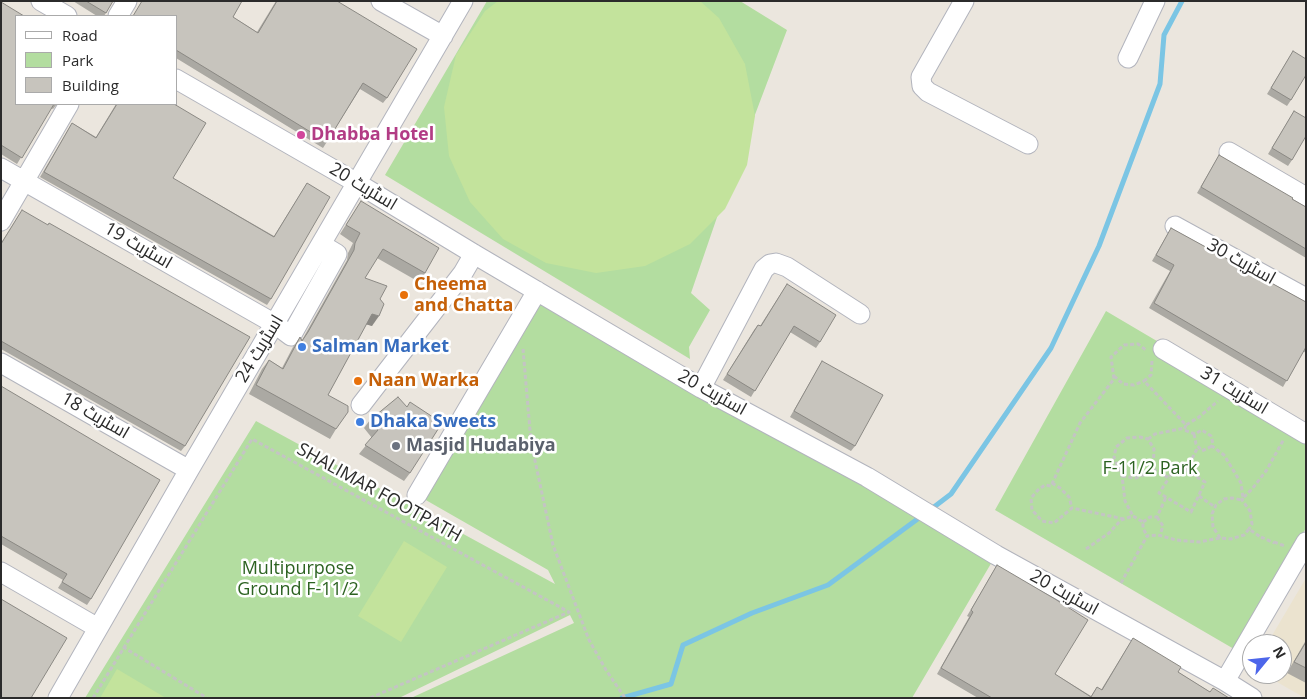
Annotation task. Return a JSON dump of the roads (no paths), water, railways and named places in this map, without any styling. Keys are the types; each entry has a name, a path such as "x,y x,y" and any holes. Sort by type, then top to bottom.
{"street":[{"path":"41,1 66,15"},
{"path":"119,15 127,1"},
{"path":"381,1 443,36"},
{"name":"اسٹریٹ 24","path":"58,698 463,1"},
{"path":"964,1 922,77 922,86 928,92 1028,144"},
{"path":"1128,58 1155,1"},
{"name":"اسٹریٹ 20","path":"178,80 358,183 701,388 867,477 1004,560 1225,681 1252,698"},
{"path":"1,221 68,105"},
{"path":"1229,152 1306,197"},
{"name":"اسٹریٹ 19","path":"1,168 275,324"},
{"name":"اسٹریٹ 30","path":"1175,226 1306,298"},
{"path":"361,405 462,273 474,254"},
{"path":"701,388 764,269 770,264 776,263 787,267 860,314"},
{"path":"417,495 537,291"},
{"name":"اسٹریٹ 31","path":"1155,354 1228,388 1306,434"},
{"name":"اسٹریٹ 18","path":"1,363 189,470"},
{"path":"1225,681 1306,542"},
{"path":"1,572 98,628"}],"waterway":[{"path":"930,510 951,494 1051,348 1099,246 1160,84 1164,35 1182,1"},
{"path":"622,698 671,684 683,645 752,613 828,585 923,515"}],"place":[{"name":"Dhabba Hotel","path":"301,135"},
{"name":"Cheema and Chatta","path":"404,295"},
{"name":"Salman Market","path":"302,347"},
{"name":"Naan Warka","path":"358,381"},
{"name":"Dhaka Sweets","path":"360,422"},
{"name":"Masjid Hudabiya","path":"396,446"}],"park label":[{"name":"F-11/2 Park","path":"1150,469"},
{"name":"Multipurpose Ground F-11/2","path":"298,579"}]}
